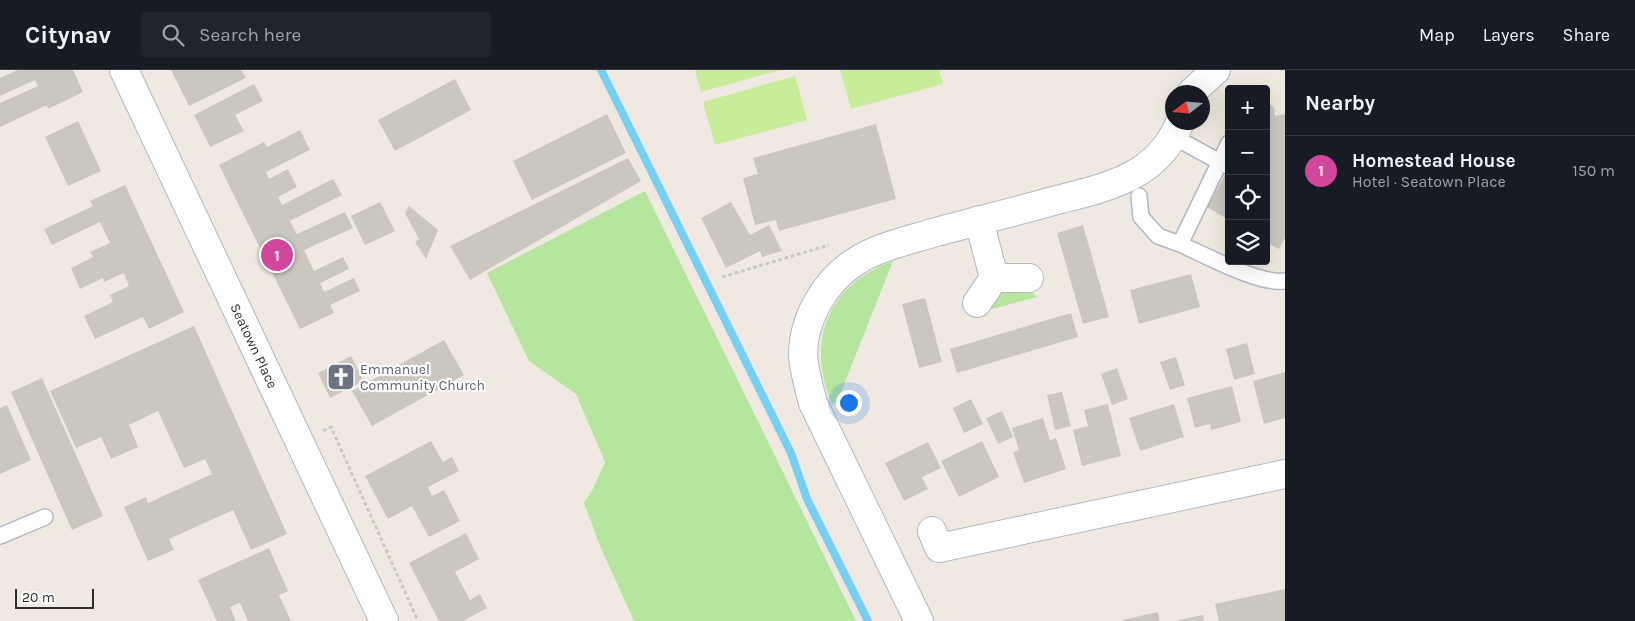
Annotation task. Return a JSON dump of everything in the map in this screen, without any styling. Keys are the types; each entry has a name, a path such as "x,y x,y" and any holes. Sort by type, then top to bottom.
{"street":[{"name":"Seatown Place","path":"124,70 384,621"},
{"path":"1190,70 1191,85"},
{"path":"1199,85 1216,70"},
{"path":"919,621 813,403 803,354 811,314 821,296 836,277 855,262 890,246 1101,188 1126,179 1148,165 1167,148 1177,130"},
{"path":"977,303 994,278 979,220"},
{"path":"994,278 1028,278"},
{"path":"932,531 939,548 1285,474"}],"lane":[{"path":"1177,130 1224,165 1180,244"},
{"path":"1139,196 1142,217 1158,236 1252,276 1277,282 1285,281"},
{"path":"0,536 45,517"}],"path":[{"path":"331,427 418,621"}],"green space":[{"path":"695,70 780,70 701,92"},
{"path":"840,70 939,70 943,84 851,109"},
{"path":"795,76 807,120 715,145 703,102"},
{"path":"645,191 856,621 634,621 600,546 584,503 593,489 605,462 576,394 529,361 487,273"},
{"path":"893,261 837,402 832,404 824,381 821,358 822,337 828,318 838,300 852,285 871,271"},
{"path":"1028,287 1037,297 988,310 1000,291"}],"building":[{"path":"18,70 73,70 83,92 48,109 47,105 0,127 0,103 38,86 35,80 0,96 0,78"},
{"path":"171,70 241,70 246,78 189,106"},
{"path":"455,79 471,110 395,151 378,120"},
{"path":"254,84 263,101 235,115 244,131 210,147 194,115"},
{"path":"1270,104 1274,108 1275,116 1285,114 1285,238 1279,249 1270,244"},
{"path":"607,114 626,153 532,200 513,161"},
{"path":"78,121 101,171 68,186 45,137"},
{"path":"876,124 896,199 779,231 776,220 755,225 743,178 758,174 753,158"},
{"path":"300,130 310,150 266,172 269,179 288,169 297,187 278,197 282,205 333,179 342,195 290,221 297,234 345,212 353,228 304,250 314,271 343,257 349,269 320,283 324,292 354,278 360,291 330,305 334,313 300,329 219,165 264,142 267,147"},
{"path":"628,158 641,181 470,280 450,246"},
{"path":"1225,175 1225,218 1207,207"},
{"path":"125,185 184,312 149,329 143,317 95,339 84,316 113,302 110,295 129,286 124,273 104,282 103,278 80,289 71,268 93,257 90,252 110,243 100,222 52,245 44,229 93,206 90,201"},
{"path":"380,202 395,231 365,245 351,216"},
{"path":"731,202 750,235 769,225 782,251 762,257 760,251 726,268 701,218"},
{"path":"409,206 438,230 426,259 415,242 419,239 405,213"},
{"path":"1083,225 1109,317 1083,324 1057,233"},
{"path":"1191,274 1200,307 1139,324 1130,290"},
{"path":"925,298 942,362 919,368 902,304"},
{"path":"1071,313 1078,337 957,373 950,349"},
{"path":"194,326 287,534 251,550 233,510 169,539 174,550 148,561 124,507 146,497 148,503 212,474 205,459 184,468 158,411 129,425 138,447 111,459 101,437 76,448 50,391"},
{"path":"444,340 464,375 372,426 352,391"},
{"path":"1247,343 1255,374 1234,380 1226,349"},
{"name":"Emmanuel Community Church","path":"351,356 364,381 330,398 318,373"},
{"path":"1176,357 1185,385 1170,390 1160,362"},
{"path":"1117,368 1128,399 1112,405 1101,374"},
{"path":"1285,372 1285,418 1264,424 1253,381"},
{"path":"42,378 103,516 72,530 11,392"},
{"path":"1232,386 1241,422 1211,430 1210,424 1195,428 1187,398"},
{"path":"1062,392 1071,426 1055,430 1047,395"},
{"path":"971,399 983,424 964,433 953,408"},
{"path":"1108,404 1121,456 1082,466 1073,430 1088,426 1084,410"},
{"path":"1174,404 1184,437 1140,451 1129,418"},
{"path":"7,405 31,460 0,474 0,408"},
{"path":"1002,411 1013,437 998,444 986,418"},
{"path":"1043,418 1050,440 1056,438 1066,469 1024,483 1013,452 1019,450 1012,428"},
{"path":"431,441 443,462 452,457 459,471 428,487 432,496 444,490 460,521 429,537 412,506 388,519 365,476"},
{"path":"982,441 999,477 959,497 941,461"},
{"path":"928,442 941,468 922,477 928,489 904,501 885,463"},
{"path":"466,533 479,559 455,572 470,600 480,594 487,608 466,621 439,621 409,563"},
{"path":"269,548 288,591 279,595 291,621 248,621 240,603 230,607 236,621 217,621 198,580"},
{"path":"1285,589 1285,621 1219,621 1215,604"},
{"path":"1158,612 1160,621 1122,620"},
{"path":"1203,615 1204,621 1179,621 1179,620"}],"waterway":[{"path":"601,70 791,453 807,499 868,621"}],"place":[{"name":"Homestead House","path":"277,255"},
{"name":"Emmanuel Community Church","path":"341,377"}]}
